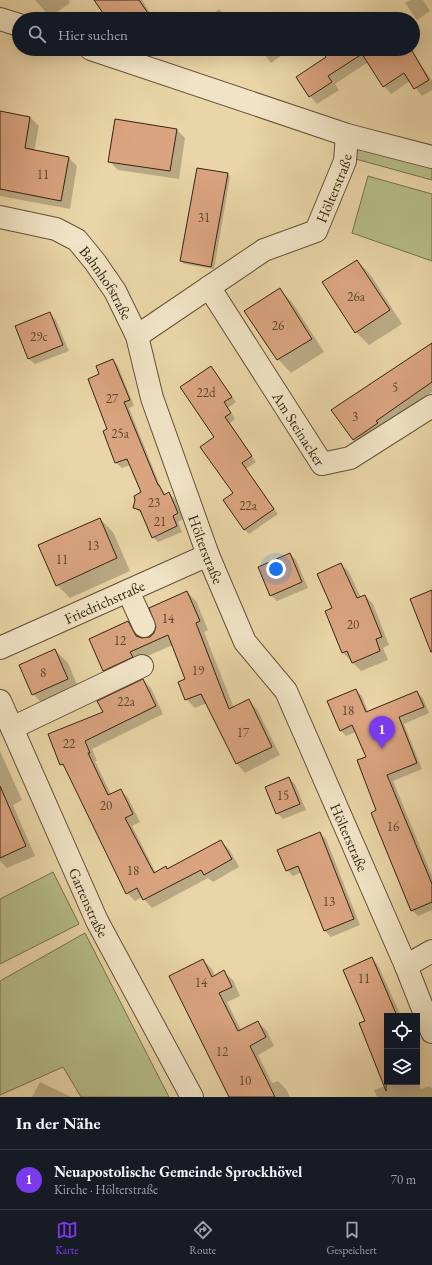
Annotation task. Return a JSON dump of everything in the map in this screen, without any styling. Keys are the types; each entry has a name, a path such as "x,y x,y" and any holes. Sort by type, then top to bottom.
{"street":[{"path":"0,19 12,23"},
{"name":"Hölterstraße","path":"112,56 347,135 432,157"},
{"name":"Hölterstraße","path":"347,135 345,161 316,231 264,250 137,336 152,398 208,555 245,642 286,691 406,966 432,1032"},
{"name":"Bahnhofstraße","path":"0,217 56,229 77,240 95,262 115,291 137,336"},
{"name":"Am Steinacker","path":"210,287 322,464 350,458 432,406"},
{"name":"Friedrichstraße","path":"0,648 208,555"},
{"path":"128,591 144,626"},
{"path":"12,728 142,666"},
{"name":"Gartenstraße","path":"0,701 97,921 192,1097"},
{"path":"406,966 432,951"}],"green space":[{"path":"354,141 432,161 432,180 352,158"},
{"path":"368,176 432,194 432,261 352,233"},
{"path":"53,872 79,924 0,964 0,899"},
{"path":"85,933 169,1097 81,1097 63,1067 0,1095 0,981"}],"building":[{"path":"94,0 139,0 147,12 102,12"},
{"path":"359,56 328,76 332,82 309,97 296,77 326,57"},
{"path":"363,56 415,56 429,80 414,89 404,73 383,87"},
{"path":"0,111 30,117 25,148 69,157 61,201 0,189"},
{"path":"115,119 177,129 170,171 108,162"},
{"path":"197,168 228,173 211,267 180,261"},
{"path":"357,260 390,310 355,333 322,282"},
{"path":"280,288 312,339 277,360 244,311"},
{"path":"50,312 63,345 28,359 15,326"},
{"path":"432,343 432,382 376,421 378,423 353,440 331,410"},
{"path":"113,359 130,400 124,402 158,485 164,495 169,492 178,513 173,516 177,526 152,538 140,510 133,508 135,500 134,496 141,492 127,459 115,463 103,431 107,429 88,379 99,374 96,366"},
{"path":"211,366 232,397 224,402 231,413 225,417 252,456 242,463 274,509 244,530 223,500 233,493 200,447 214,437 180,387"},
{"path":"100,518 117,558 56,586 38,545"},
{"path":"290,553 302,582 270,596 258,567"},
{"path":"341,563 357,598 365,595 382,637 376,639 380,651 352,663 347,651 342,653 325,611 332,608 317,574"},
{"path":"432,590 432,652 431,652 410,599"},
{"path":"187,591 200,621 196,623 229,709 249,699 272,747 236,764 201,694 185,700 178,682 185,679 168,635 130,652 133,657 103,671 89,639 128,621 136,636 142,638 150,637 154,633 156,627 149,608"},
{"path":"55,649 68,679 32,695 19,665"},
{"path":"143,679 156,706 85,741 90,753 88,753 108,795 121,789 133,814 125,818 154,873 166,866 167,869 221,840 232,859 204,875 201,870 143,900 137,888 126,894 63,764 60,765 48,734 103,712 97,701"},
{"path":"356,689 366,712 417,691 424,707 399,717 417,763 387,775 432,884 432,902 411,911 371,813 376,810 357,760 366,757 352,725 340,731 327,701"},
{"path":"289,777 300,804 276,814 265,787"},
{"path":"0,786 26,846 0,858"},
{"path":"320,832 354,919 324,931 298,866 286,871 277,850"},
{"path":"372,957 396,1013 384,1013 384,1085 386,1085 386,1091 359,1023 365,1021 343,970"},
{"path":"203,959 212,977 224,970 232,987 219,993 238,1031 258,1021 266,1037 250,1046 275,1097 229,1097 169,976"}],"place":[{"name":"Neuapostolische Gemeinde Sprockhövel","path":"382,749"}]}
